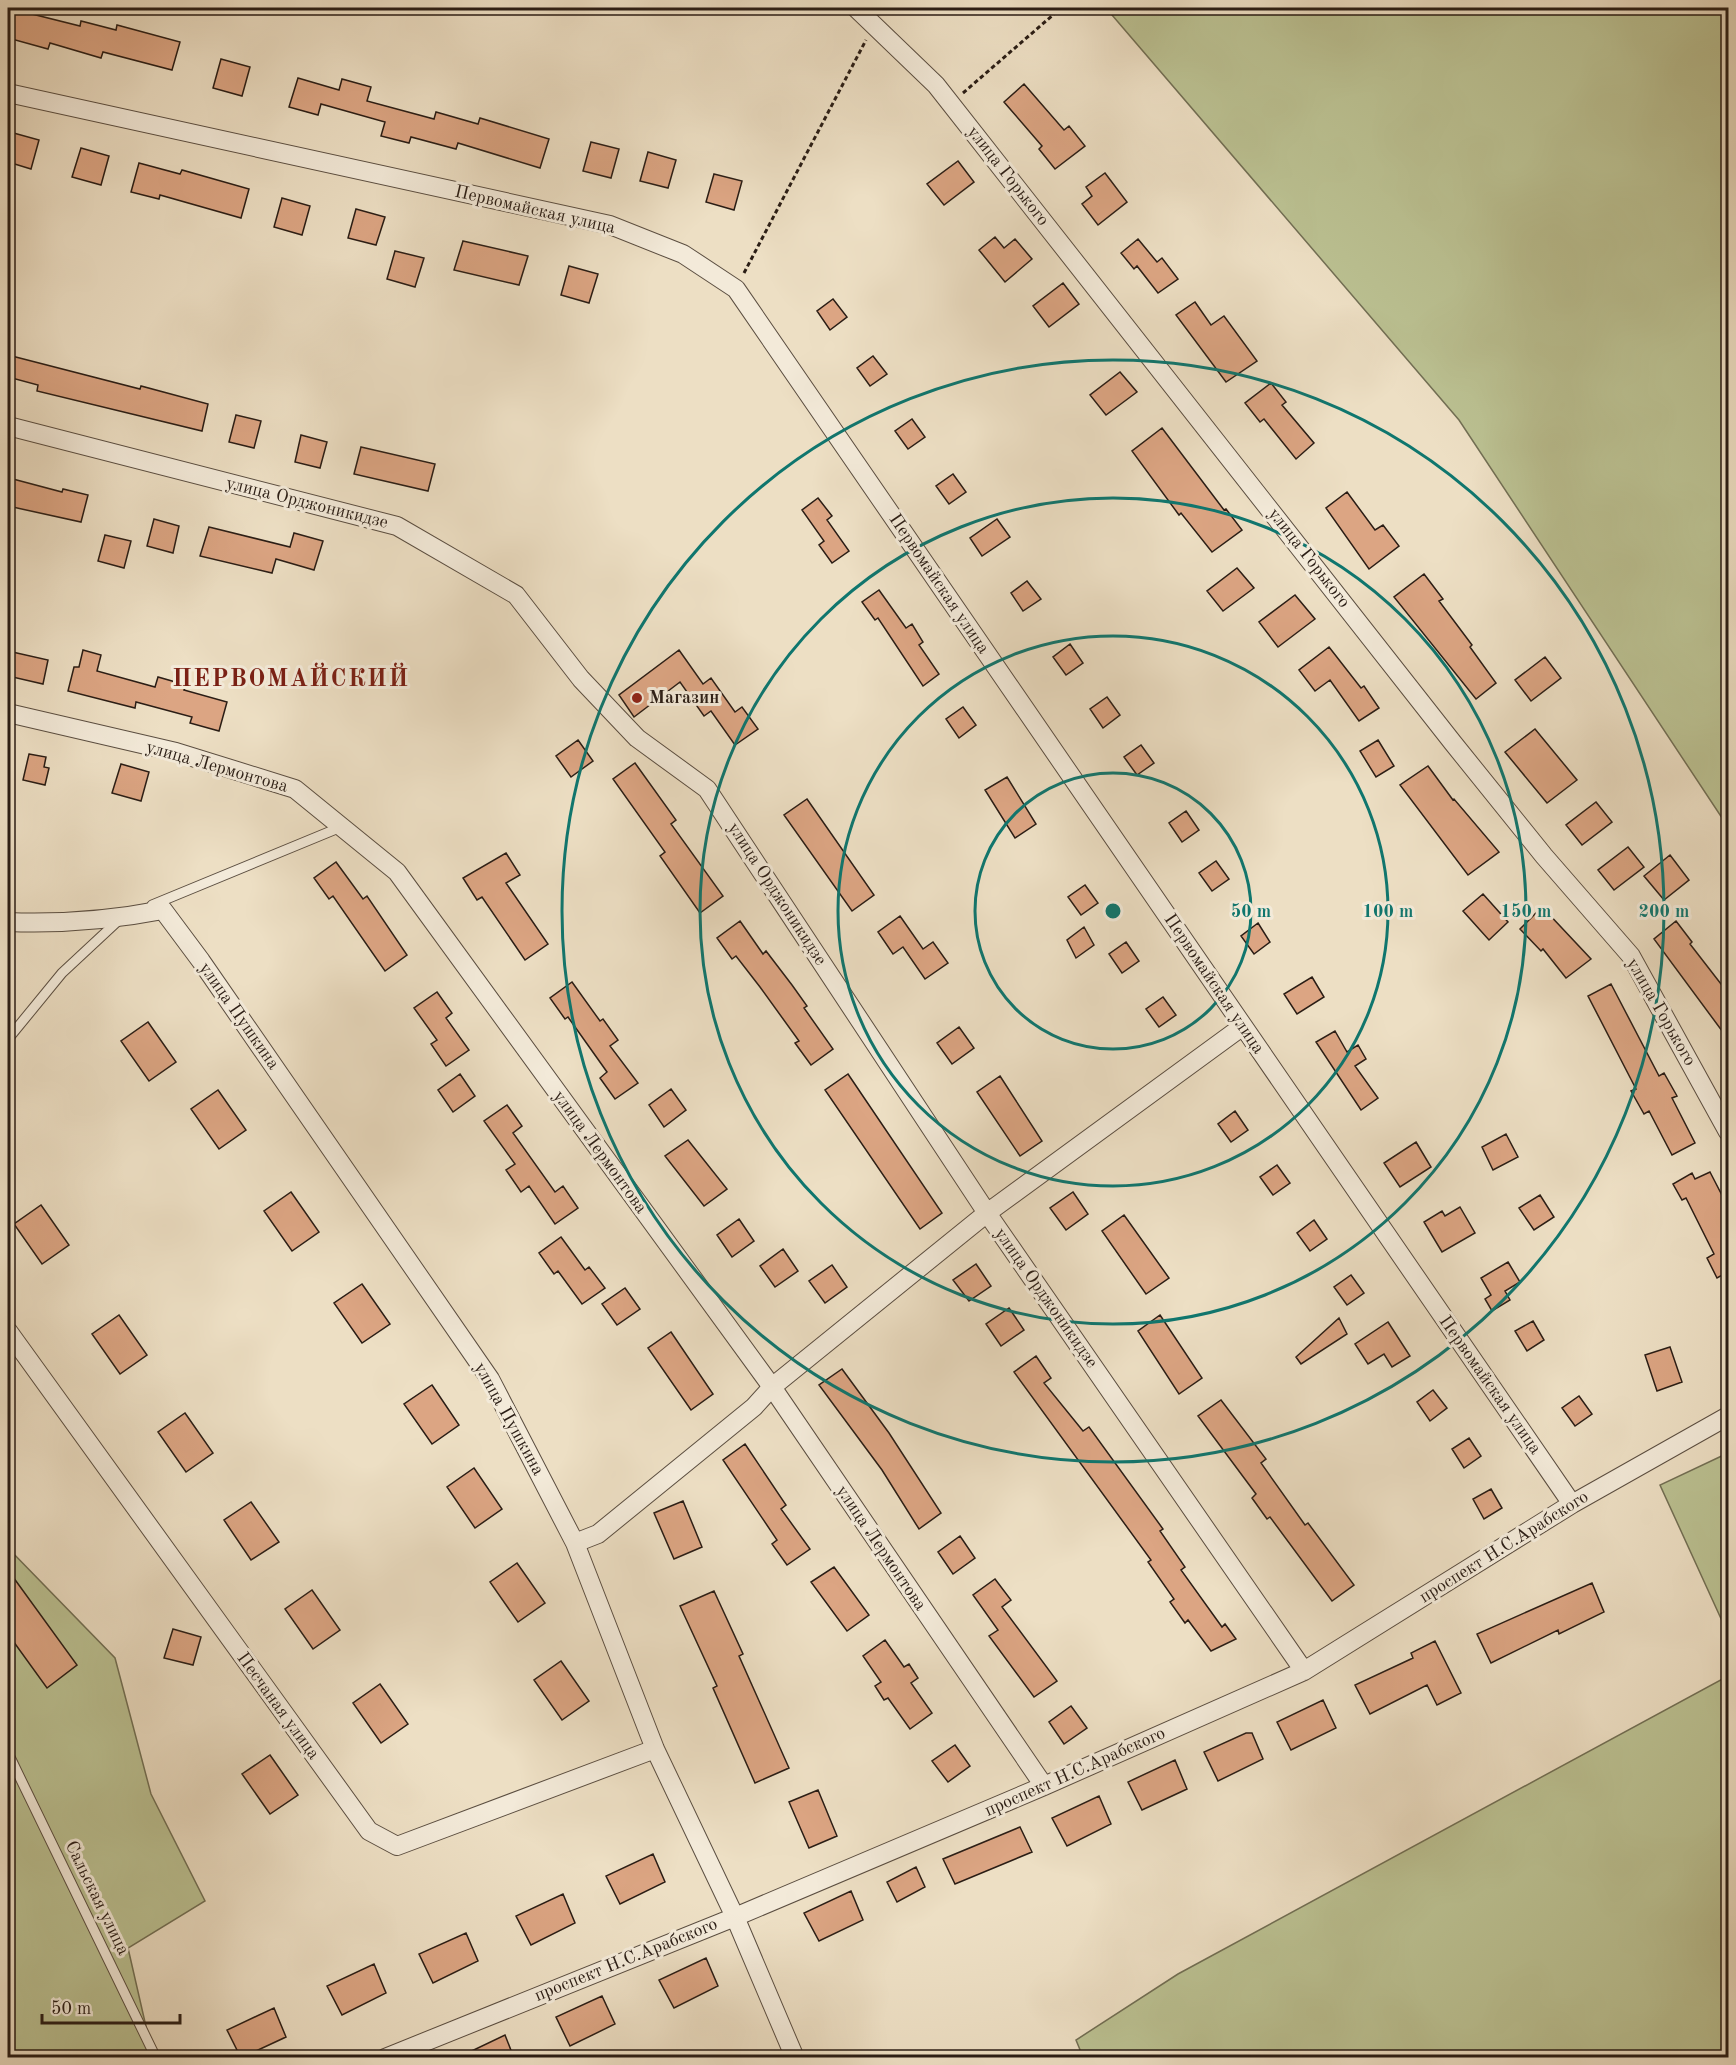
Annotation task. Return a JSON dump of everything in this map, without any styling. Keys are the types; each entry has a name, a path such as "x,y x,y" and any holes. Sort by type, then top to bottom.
{"street":[{"name":"улица Горького","path":"856,8 936,85 1467,761 1631,956 1728,1132"},
{"name":"Первомайская улица","path":"8,93 610,225 683,254 736,289 1572,1504"},
{"name":"улица Орджоникидзе","path":"8,426 397,526 516,595 581,679 637,738 707,789 987,1213 1304,1671"},
{"name":"улица Лермонтова","path":"8,713 176,752 295,789 397,872 772,1388 1044,1786"},
{"name":"улица Пушкина","path":"8,922 45,923 121,918 163,910 490,1379 575,1543 654,1749 735,1917 795,2058"},
{"path":"575,1543 598,1534 754,1407 772,1388 987,1213 1243,1026"},
{"name":"Песчаная улица","path":"8,1331 369,1832 397,1846 654,1749"},
{"name":"проспект Н.С.Арабского","path":"385,2058 735,1917 1044,1786 1304,1671 1572,1504 1728,1416"}],"lane":[{"path":"8,1039 62,973 121,918 341,827"},
{"name":"Сальская улица","path":"8,1754 156,2058"}],"path":[{"path":"951,104 1061,8"},
{"path":"736,289 873,26"}],"green space":[{"path":"1106,8 1728,8 1728,827 1459,420"},
{"path":"1728,1453 1728,1634 1660,1485"},
{"path":"8,1548 115,1658 151,1794 205,1901 128,1948 153,2057 8,2057"},
{"path":"1728,1676 1728,2057 1083,2057 1076,2040 1178,1974"}],"building":[{"path":"8,8 80,26 81,21 116,30 117,25 180,42 172,70 103,52 101,58 50,43 48,49 8,38"},
{"path":"221,59 250,67 242,96 213,88"},
{"path":"298,78 339,90 342,79 371,87 367,101 434,119 436,112 478,124 480,118 549,139 540,168 458,143 456,149 411,137 409,143 381,136 385,122 321,104 318,115 289,107"},
{"path":"1024,84 1064,130 1069,126 1085,146 1055,169 1039,149 1042,146 1004,102"},
{"path":"10,132 39,140 31,169 8,162"},
{"path":"591,142 619,149 611,178 583,171"},
{"path":"81,148 109,156 101,185 72,177"},
{"path":"648,152 676,160 668,188 640,181"},
{"path":"958,161 974,182 944,205 927,184"},
{"path":"139,163 180,174 182,170 249,189 241,218 160,195 159,199 131,192"},
{"path":"1105,173 1127,202 1098,225 1082,204 1092,196 1086,187"},
{"path":"714,174 742,181 734,210 706,202"},
{"path":"282,198 310,206 302,235 274,227"},
{"path":"356,209 385,217 376,245 348,238"},
{"path":"995,237 1004,248 1015,239 1032,259 1005,282 979,250"},
{"path":"1138,239 1157,262 1162,258 1178,279 1158,293 1137,266 1134,269 1121,253"},
{"path":"463,241 528,256 519,285 454,270"},
{"path":"395,251 424,258 415,287 387,279"},
{"path":"569,266 598,274 589,303 561,295"},
{"path":"1063,283 1079,304 1049,327 1033,306"},
{"path":"833,299 847,317 830,330 817,311"},
{"path":"1195,302 1211,325 1224,316 1257,361 1226,382 1176,315"},
{"path":"8,355 208,404 202,431 37,391 38,385 8,377"},
{"path":"873,356 887,374 870,386 857,368"},
{"path":"1120,372 1137,392 1106,415 1090,395"},
{"path":"1271,383 1286,402 1282,405 1314,443 1296,459 1264,419 1260,422 1245,403"},
{"path":"236,415 261,421 254,448 229,442"},
{"path":"912,419 925,437 908,449 895,431"},
{"path":"1162,428 1224,510 1226,509 1242,530 1212,552 1181,513 1179,515 1132,451"},
{"path":"301,435 327,442 320,468 295,462"},
{"path":"361,447 435,464 428,491 354,474"},
{"path":"953,474 966,492 949,504 936,486"},
{"path":"13,479 62,492 63,489 88,495 81,522 8,506"},
{"path":"1347,492 1375,530 1383,525 1399,546 1369,569 1326,508"},
{"path":"818,498 832,516 827,520 849,551 832,563 819,545 824,541 802,510"},
{"path":"154,519 179,526 173,553 147,546"},
{"path":"997,519 1010,537 982,556 970,538"},
{"path":"209,527 290,547 294,533 323,541 314,570 276,559 272,573 200,556"},
{"path":"105,535 131,541 124,568 98,561"},
{"path":"1237,568 1254,588 1223,611 1207,591"},
{"path":"1424,574 1443,599 1439,601 1472,645 1470,647 1496,683 1476,699 1394,597"},
{"path":"1027,581 1041,599 1023,611 1011,593"},
{"path":"879,590 906,628 912,624 923,642 919,645 939,674 923,686 878,618 875,620 862,602"},
{"path":"1295,595 1315,619 1278,647 1259,622"},
{"path":"1070,644 1083,663 1066,675 1053,657"},
{"path":"1329,647 1361,688 1364,686 1379,708 1359,721 1330,680 1315,691 1299,670"},
{"path":"83,650 101,655 97,671 155,687 158,677 186,685 184,690 227,702 219,731 190,723 192,717 136,702 135,708 68,691 74,667 79,667"},
{"path":"679,650 703,684 711,678 735,712 742,707 758,729 735,745 711,711 704,716 680,682 634,717 619,695"},
{"path":"8,651 48,660 43,684 8,676"},
{"path":"1545,657 1561,678 1531,701 1515,680"},
{"path":"1107,697 1120,715 1103,728 1090,709"},
{"path":"963,707 976,725 959,738 946,719"},
{"path":"1535,729 1577,780 1547,803 1505,752"},
{"path":"578,740 593,761 571,777 556,756"},
{"path":"1378,740 1394,766 1376,777 1360,751"},
{"path":"1141,745 1154,763 1137,775 1124,757"},
{"path":"29,754 46,757 44,767 49,768 45,785 23,780"},
{"path":"635,763 676,820 671,824 723,896 700,913 660,856 665,852 613,779"},
{"path":"121,764 149,772 141,801 112,793"},
{"path":"1428,766 1453,800 1499,852 1468,875 1400,785"},
{"path":"1007,777 1036,824 1015,838 985,790"},
{"path":"807,799 874,895 852,911 784,815"},
{"path":"1596,802 1612,822 1582,845 1566,825"},
{"path":"1186,811 1199,830 1182,842 1169,823"},
{"path":"1628,847 1644,867 1614,890 1598,870"},
{"path":"506,853 520,875 506,883 548,944 525,960 482,897 477,900 463,878"},
{"path":"1670,855 1689,880 1664,900 1644,876"},
{"path":"1216,861 1229,879 1212,891 1199,873"},
{"path":"336,862 363,899 367,896 407,955 385,971 333,896 329,899 314,878"},
{"path":"1085,885 1098,903 1081,915 1068,897"},
{"path":"1483,894 1508,922 1489,940 1463,911"},
{"path":"1539,910 1541,913 1545,910 1591,959 1566,978 1543,949 1541,951 1520,929"},
{"path":"900,916 923,949 933,942 948,963 925,979 903,947 893,954 878,932"},
{"path":"740,921 763,954 766,951 792,985 807,1006 804,1008 833,1049 811,1065 795,1043 799,1041 760,987 736,956 732,959 717,938"},
{"path":"1676,921 1692,942 1690,944 1728,993 1728,1039 1654,939"},
{"path":"1258,923 1270,942 1254,954 1241,936"},
{"path":"1084,927 1094,945 1076,958 1067,940"},
{"path":"1126,942 1139,961 1122,973 1109,954"},
{"path":"1312,977 1324,997 1297,1014 1284,994"},
{"path":"572,982 600,1021 603,1019 618,1040 610,1046 638,1083 615,1099 600,1078 607,1072 568,1017 565,1019 550,998"},
{"path":"1611,984 1659,1076 1664,1073 1677,1096 1672,1098 1695,1143 1672,1155 1649,1111 1644,1114 1631,1091 1636,1089 1588,996"},
{"path":"437,992 452,1013 446,1018 469,1050 446,1066 431,1044 437,1040 414,1008"},
{"path":"1163,997 1176,1015 1159,1027 1146,1009"},
{"path":"148,1022 176,1062 149,1081 121,1041"},
{"path":"959,1027 974,1048 952,1064 937,1043"},
{"path":"1335,1031 1347,1052 1358,1045 1366,1059 1355,1066 1378,1098 1361,1110 1316,1042"},
{"path":"460,1074 475,1096 453,1112 438,1090"},
{"path":"848,1074 942,1213 920,1229 825,1090"},
{"path":"1000,1076 1042,1141 1020,1156 977,1092"},
{"path":"671,1089 686,1110 664,1127 649,1105"},
{"path":"218,1090 246,1130 219,1149 191,1109"},
{"path":"507,1105 522,1126 513,1133 555,1192 563,1186 578,1208 555,1224 529,1186 521,1192 506,1170 515,1164 484,1121"},
{"path":"1235,1111 1248,1130 1231,1142 1218,1124"},
{"path":"1506,1134 1518,1157 1493,1170 1482,1147"},
{"path":"688,1140 727,1189 704,1206 665,1156"},
{"path":"1416,1142 1431,1167 1400,1187 1384,1163"},
{"path":"1277,1165 1290,1183 1273,1195 1260,1177"},
{"path":"1710,1172 1728,1207 1728,1283 1724,1274 1717,1278 1707,1258 1714,1254 1686,1198 1682,1200 1673,1184 1692,1173 1695,1179"},
{"path":"291,1192 319,1232 292,1251 264,1211"},
{"path":"1073,1192 1088,1214 1066,1230 1050,1208"},
{"path":"1540,1195 1554,1217 1534,1230 1519,1208"},
{"path":"41,1205 69,1245 42,1264 14,1224"},
{"path":"1460,1207 1475,1233 1442,1252 1424,1222 1442,1211 1445,1216"},
{"path":"1124,1215 1169,1278 1146,1294 1102,1231"},
{"path":"739,1219 754,1241 732,1257 717,1235"},
{"path":"1314,1220 1327,1239 1310,1251 1297,1233"},
{"path":"561,1237 585,1270 589,1267 605,1288 582,1304 558,1271 554,1274 539,1253"},
{"path":"783,1249 798,1271 775,1287 760,1266"},
{"path":"1508,1262 1520,1282 1505,1291 1510,1300 1492,1311 1485,1299 1491,1295 1481,1278"},
{"path":"976,1264 991,1286 969,1301 953,1280"},
{"path":"832,1265 847,1287 825,1303 809,1281"},
{"path":"1351,1275 1364,1293 1347,1305 1334,1287"},
{"path":"362,1284 390,1324 362,1343 334,1303"},
{"path":"625,1288 640,1309 617,1325 602,1304"},
{"path":"1009,1308 1024,1330 1001,1346 986,1324"},
{"path":"119,1315 147,1355 120,1374 92,1334"},
{"path":"1160,1315 1202,1378 1179,1394 1138,1331"},
{"path":"1339,1318 1347,1334 1301,1364 1296,1357"},
{"path":"1533,1321 1544,1340 1527,1351 1515,1331"},
{"path":"1388,1322 1410,1356 1392,1367 1384,1354 1368,1364 1355,1344"},
{"path":"671,1332 713,1394 691,1410 648,1348"},
{"path":"1670,1347 1682,1382 1657,1391 1645,1355"},
{"path":"1036,1356 1051,1378 1044,1383 1083,1431 1089,1427 1163,1529 1160,1531 1185,1567 1181,1570 1222,1627 1225,1624 1236,1639 1211,1651 1188,1620 1185,1623 1170,1602 1174,1599 1148,1562 1151,1560 1014,1372"},
{"path":"842,1369 889,1433 941,1513 919,1529 882,1470 819,1385"},
{"path":"432,1385 459,1425 432,1444 404,1404"},
{"path":"1433,1390 1447,1408 1430,1421 1417,1402"},
{"path":"1579,1396 1592,1414 1575,1426 1562,1408"},
{"path":"1221,1400 1266,1459 1261,1463 1305,1525 1308,1523 1354,1585 1332,1601 1270,1517 1267,1519 1252,1498 1256,1494 1198,1416"},
{"path":"185,1413 213,1453 186,1472 158,1432"},
{"path":"1469,1438 1481,1456 1464,1468 1452,1449"},
{"path":"745,1444 786,1505 781,1509 810,1549 787,1565 772,1544 777,1540 723,1460"},
{"path":"474,1468 502,1509 475,1528 447,1487"},
{"path":"1491,1489 1502,1508 1484,1519 1473,1499"},
{"path":"683,1501 702,1547 674,1559 654,1513"},
{"path":"251,1502 279,1542 251,1560 224,1520"},
{"path":"960,1536 975,1558 953,1574 938,1552"},
{"path":"517,1563 545,1603 518,1622 490,1582"},
{"path":"834,1567 869,1615 847,1631 811,1582"},
{"path":"8,1570 77,1665 47,1688 8,1634"},
{"path":"995,1579 1011,1600 1002,1607 1057,1681 1034,1697 989,1636 998,1630 973,1595"},
{"path":"1592,1583 1604,1612 1559,1634 1558,1630 1491,1663 1477,1634"},
{"path":"312,1590 340,1630 313,1649 285,1609"},
{"path":"714,1591 743,1654 739,1656 789,1768 755,1783 713,1688 717,1686 680,1606"},
{"path":"173,1629 201,1637 193,1665 164,1658"},
{"path":"885,1640 904,1667 909,1664 918,1678 911,1683 932,1713 910,1729 888,1698 884,1700 875,1686 881,1682 863,1656"},
{"path":"1435,1641 1461,1693 1437,1705 1427,1685 1370,1714 1355,1685 1413,1658 1411,1653"},
{"path":"561,1661 589,1701 562,1720 534,1680"},
{"path":"380,1684 408,1724 381,1743 353,1703"},
{"path":"1323,1700 1336,1728 1291,1750 1277,1722"},
{"path":"1071,1706 1087,1728 1064,1744 1049,1722"},
{"path":"1246,1733 1252,1733 1263,1759 1218,1781 1204,1752"},
{"path":"955,1745 970,1766 948,1782 932,1761"},
{"path":"270,1755 298,1795 270,1814 242,1774"},
{"path":"1175,1760 1187,1789 1142,1810 1128,1782"},
{"path":"818,1790 837,1836 809,1848 789,1802"},
{"path":"1099,1796 1111,1824 1067,1846 1052,1818"},
{"path":"1020,1827 1032,1852 955,1884 943,1859"},
{"path":"653,1854 665,1882 620,1904 606,1876"},
{"path":"916,1867 925,1887 897,1902 887,1882"},
{"path":"851,1891 863,1920 819,1941 804,1913"},
{"path":"563,1894 575,1923 531,1945 516,1916"},
{"path":"466,1933 478,1961 433,1983 419,1954"},
{"path":"706,1958 718,1986 674,2008 659,1980"},
{"path":"374,1964 386,1993 342,2015 327,1986"},
{"path":"602,1996 615,2024 570,2046 556,2017"},
{"path":"274,2008 286,2037 241,2058 227,2030"},
{"path":"505,2035 514,2058 457,2058"}],"place":[{"name":"Магазин","path":"637,698"}],"district":[{"name":"ПЕРВОМАЙСКИЙ","path":"291,680"}]}
